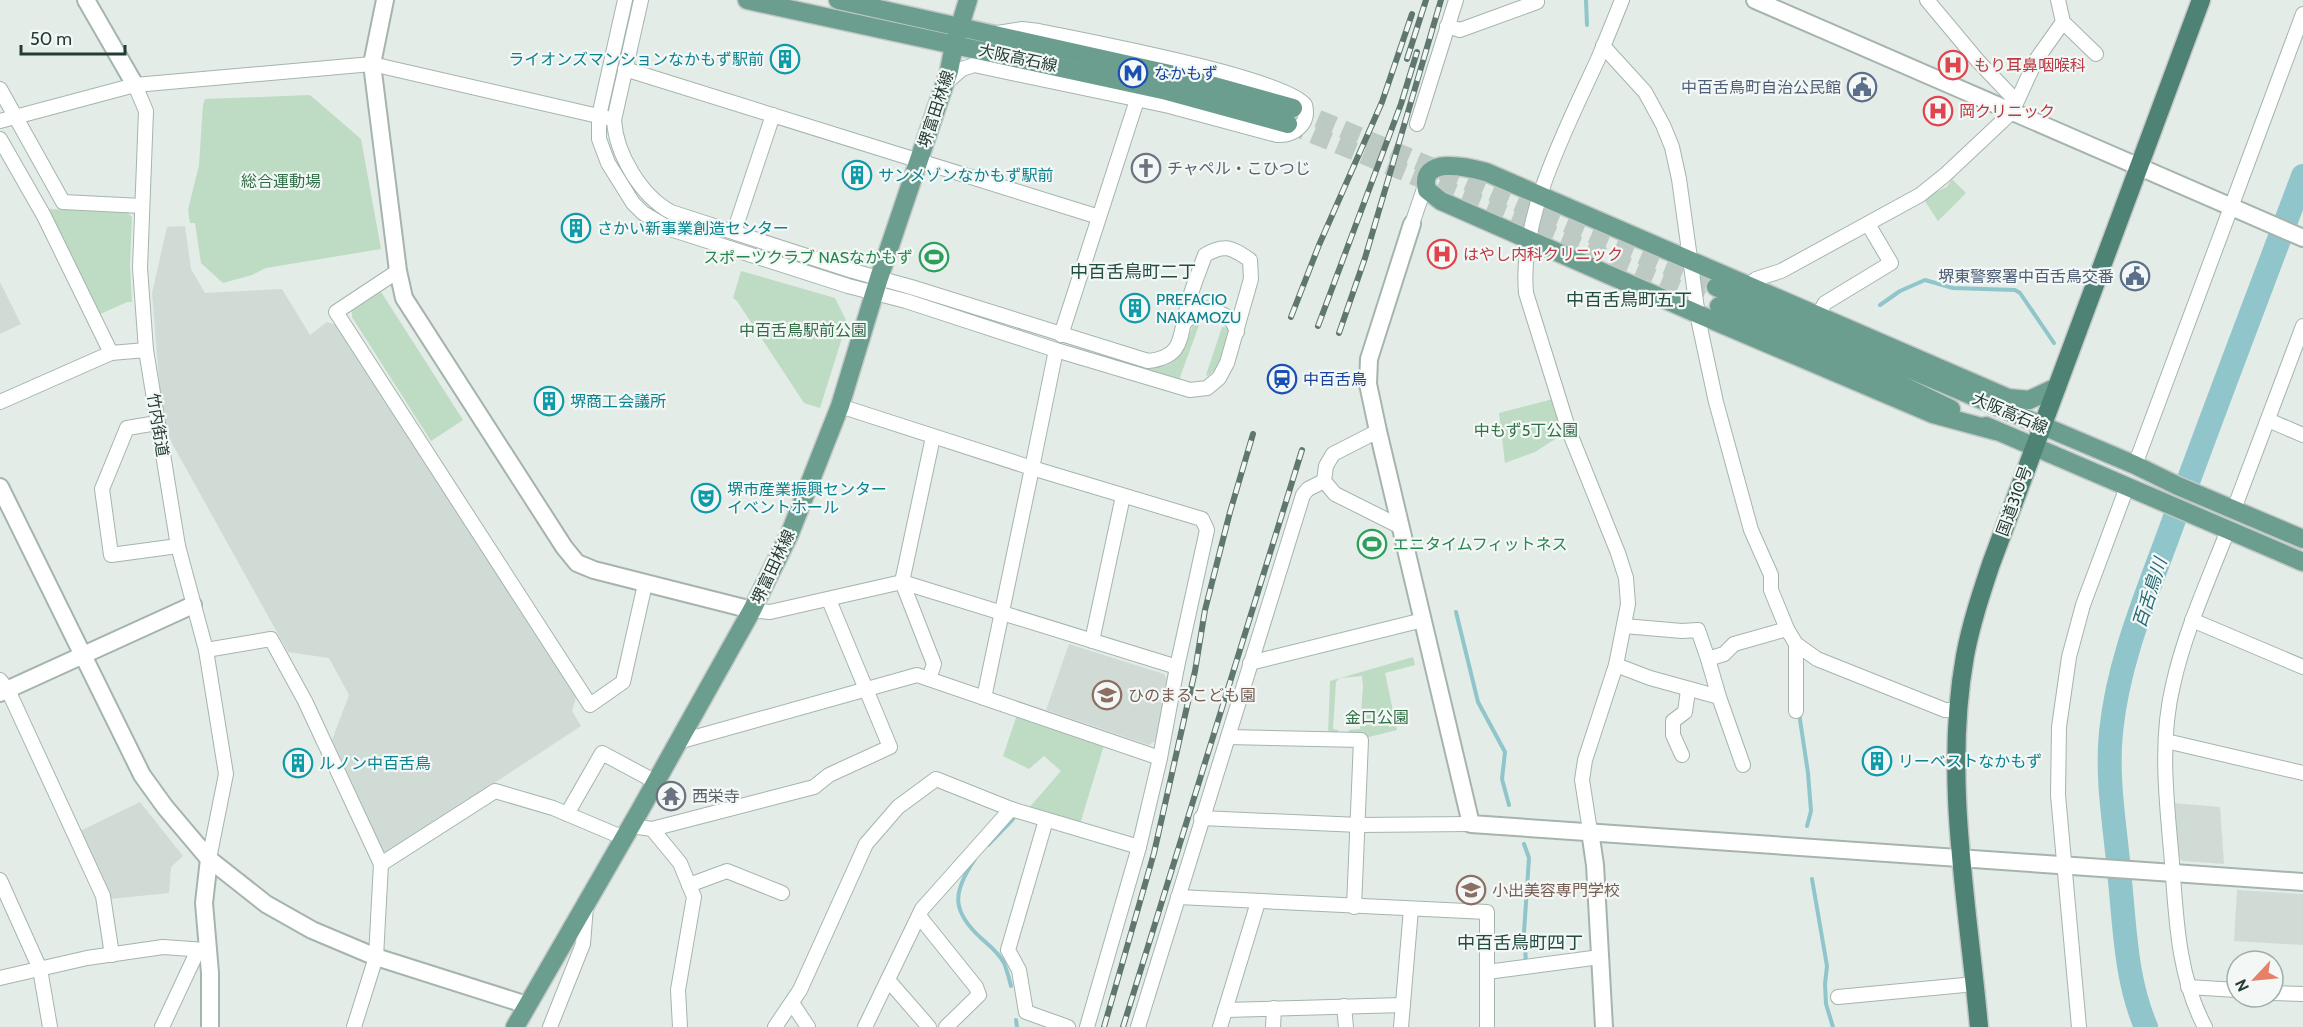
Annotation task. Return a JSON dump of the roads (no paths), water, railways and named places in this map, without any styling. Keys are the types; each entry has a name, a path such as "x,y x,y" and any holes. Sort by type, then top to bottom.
{"highway":[{"name":"国道310号","path":"1978,1027 1962,860 1957,770 1959,711 1965,658 1974,616 2033,448 2201,0"}],"main road":[{"name":"大阪高石線","path":"747,0 1290,116 1170,74 838,0"},
{"name":"堺富田林線","path":"515,1027 628,832 752,610 790,533 840,406 877,285 945,84 968,0"},
{"path":"1995,431 1933,414 1529,240 1430,194 1426,187 1428,176 1432,170 1441,166 1486,172 1542,194 2008,398 2029,400 2056,387"},
{"name":"大阪高石線","path":"1716,287 2303,539"},
{"name":"大阪高石線","path":"1719,306 1885,377 2033,448 2303,562"}],"street":[{"name":"竹内街道","path":"86,0 135,85 146,111 140,268 146,350 178,546 206,650 226,774 209,859"},
{"path":"385,0 372,64 398,272 404,298 564,547 577,563 645,584 752,610 770,612 902,582 1177,667"},
{"path":"625,0 599,116 599,139 608,163 633,202 655,222 670,229 877,285 1061,335 1148,361 1161,360 1172,354 1179,344 1186,310 1205,255 1215,249 1233,248 1250,260 1251,279 1227,363 1219,378 1207,387 1190,390 1056,350 877,285 853,271 671,212 656,204 618,146 614,120 641,0"},
{"path":"1417,124 1456,0"},
{"path":"1604,1027 1595,865 1582,780 1585,760 1616,664 1628,604 1626,578 1569,431 1526,292 1524,270 1529,240 1542,194 1565,128 1622,0"},
{"path":"1755,0 2014,106 2138,167 2303,238"},
{"path":"1927,0 2014,106"},
{"path":"2058,0 2063,22 2096,54"},
{"path":"1447,26 1460,30 1537,2"},
{"path":"2135,465 2303,14"},
{"path":"1749,285 1756,279 1781,271 1920,195 2014,106 2036,60 2063,22"},
{"path":"945,84 962,69 974,65 1137,99 1281,136 1300,128 1305,120 1307,111 1304,102 1293,94 1188,64 1039,31 1022,29 996,34"},
{"path":"1603,46 1645,92 1669,136 1679,179 1698,314 1716,402 1751,530 1772,575 1771,590 1787,628 1796,644 1817,659 1945,710 1959,711"},
{"path":"0,121 135,85 372,64 614,120"},
{"path":"625,69 1099,217"},
{"path":"0,89 63,202 142,206"},
{"path":"1061,335 1137,99"},
{"path":"735,232 773,115"},
{"path":"0,140 44,216 111,353"},
{"path":"1428,176 1369,359 1368,384 1471,824"},
{"path":"1412,224 1420,211 1428,205 1449,204"},
{"path":"1818,315 1825,303 1891,262 1868,224"},
{"path":"398,272 336,312 590,705 623,682 645,584"},
{"path":"1185,322 1194,313 1205,308 1233,321 1237,332"},
{"path":"2234,509 2301,336"},
{"path":"0,402 111,353 146,350"},
{"path":"984,698 1056,350"},
{"path":"840,406 1032,468 1202,519 1206,524 1207,530 1160,758 1138,847 1087,1027"},
{"path":"2268,420 2303,435"},
{"path":"157,423 127,428 102,489 111,555 178,546"},
{"path":"1378,431 1333,454 1326,466 1324,481 1335,494 1401,527"},
{"path":"928,679 934,664 902,582 933,437"},
{"path":"1138,1027 1303,495 1308,489 1324,481"},
{"path":"0,487 142,775 165,807 209,859 266,904 312,930 376,957 527,1005"},
{"path":"2079,1027 2058,795 2059,727 2069,657 2083,605 2127,487"},
{"path":"1092,641 1123,496"},
{"path":"2205,1027 2188,987 2182,956 2167,804 2166,741 2172,686 2192,620 2228,530"},
{"path":"381,864 495,791 628,832 652,829 814,787 829,775 890,747 829,600"},
{"path":"112,955 103,896 3,688 193,605"},
{"path":"1250,663 1423,620"},
{"path":"2192,620 2303,667"},
{"path":"1624,626 1682,631 1698,630 1743,765"},
{"path":"1708,659 1724,654 1734,644 1787,628"},
{"path":"206,650 271,639 306,701 381,864 376,957 354,1027"},
{"path":"1796,644 1796,711"},
{"path":"1616,664 1688,690 1719,697"},
{"path":"678,742 917,675 1160,758"},
{"path":"1682,754 1673,735 1673,721 1684,712 1688,690"},
{"path":"1228,737 1361,740 1354,907"},
{"path":"2166,741 2303,774"},
{"path":"567,814 602,753 656,782"},
{"path":"775,1027 792,1004 825,937 866,844 898,807 936,779 1011,809 1138,847"},
{"path":"865,1027 922,909 1011,809"},
{"path":"1201,818 1359,825 1471,824 2303,882"},
{"path":"1046,820 1008,950 1019,970 1026,1012 1068,1027"},
{"path":"652,829 680,864 694,897 678,990 680,1027"},
{"path":"209,859 202,950 210,973 210,1027"},
{"path":"689,885 727,871 782,893"},
{"path":"0,880 40,969 50,1027"},
{"path":"1178,897 1487,912 1487,1027"},
{"path":"1220,1027 1258,902"},
{"path":"550,1027 583,944 586,904"},
{"path":"1401,1027 1411,909"},
{"path":"919,915 976,987 979,995 946,1027"},
{"path":"0,978 162,947 202,950"},
{"path":"162,1027 202,950"},
{"path":"1487,972 1600,957"},
{"path":"888,980 928,1027"},
{"path":"1838,997 1975,984"},
{"path":"2188,987 2225,989"},
{"path":"2285,993 2303,994"},
{"path":"792,1004 808,1027"},
{"path":"1225,1010 1403,1005"},
{"path":"1344,1006 1346,1027"},
{"path":"1273,1027 1274,1008"}],"waterway":[{"path":"1586,0 1587,25"},
{"name":"百舌鳥川","path":"2146,1027 2134,991 2127,955 2112,807 2110,750 2115,706 2120,679 2143,603 2303,176"},
{"path":"1880,305 1900,291 1925,280 1953,288 2015,290 2020,293 2054,343"},
{"path":"1456,612 1478,702 1505,752 1502,779 1509,805"},
{"path":"1799,713 1811,811 1807,826"},
{"path":"988,845 1013,819"},
{"path":"1524,844 1529,858 1524,932 1526,963"},
{"path":"975,859 967,871 959,892 960,910 972,929 1002,959 1011,986"},
{"path":"1812,879 1827,966 1826,1004 1833,1027"},
{"path":"1016,1020 1017,1027"}],"tunnel":[{"path":"1293,108 1716,287"},
{"path":"1288,124 1520,220 1719,306"}],"railway":[{"path":"1407,59 1426,0"},
{"path":"1339,333 1365,258 1441,0"},
{"path":"1291,317 1319,245 1382,102 1412,14"},
{"path":"1318,326 1401,104 1417,52"},
{"path":"1104,1027 1154,853 1195,671 1205,610 1253,434"},
{"path":"1123,1027 1302,450"}],"place":[{"name":"ライオンズマンションなかもず駅前","path":"785,59"},
{"name":"もり耳鼻咽喉科","path":"1953,65"},
{"name":"なかもず","path":"1133,73"},
{"name":"中百舌鳥町自治公民館","path":"1862,87"},
{"name":"岡クリニック","path":"1938,111"},
{"name":"チャペル・こひつじ","path":"1146,168"},
{"name":"サンメゾンなかもず駅前","path":"857,175"},
{"name":"さかい新事業創造センター","path":"576,228"},
{"name":"はやし内科クリニック","path":"1442,254"},
{"name":"スポーツクラブ NASなかもず","path":"934,257"},
{"name":"堺東警察署中百舌鳥交番","path":"2135,276"},
{"name":"PREFACIO NAKAMOZU","path":"1135,308"},
{"name":"中百舌鳥","path":"1282,379"},
{"name":"堺商工会議所","path":"549,401"},
{"name":"堺市産業振興センター イベントホール","path":"706,498"},
{"name":"エニタイムフィットネス","path":"1372,544"},
{"name":"ひのまるこども園","path":"1107,695"},
{"name":"リーベストなかもず","path":"1877,761"},
{"name":"ルノン中百舌鳥","path":"298,763"},
{"name":"西栄寺","path":"671,796"},
{"name":"小出美容専門学校","path":"1471,890"}],"district":[{"name":"中百舌鳥町二丁","path":"1133,272"},
{"name":"中百舌鳥町五丁","path":"1629,300"},
{"name":"中百舌鳥町四丁","path":"1520,943"}],"park label":[{"name":"総合運動場","path":"281,181"},
{"name":"中百舌鳥駅前公園","path":"803,330"},
{"name":"中もず5丁公園","path":"1526,430"},
{"name":"金口公園","path":"1377,717"}]}
